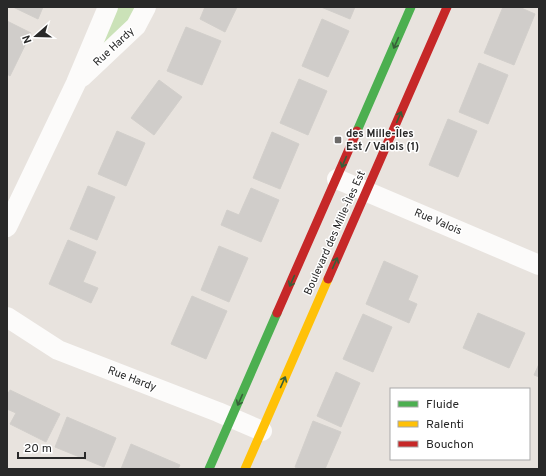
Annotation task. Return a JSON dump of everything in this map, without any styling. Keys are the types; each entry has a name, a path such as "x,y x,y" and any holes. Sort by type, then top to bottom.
{"street":[{"name":"Rue Hardy","path":"7,227 76,83 108,7"},
{"name":"Rue Hardy","path":"76,83 136,26 146,7"},
{"name":"Boulevard des Mille-Îles Est","path":"209,469 411,7"},
{"name":"Boulevard des Mille-Îles Est","path":"245,469 447,7"},
{"name":"Rue Valois","path":"337,179 539,266"},
{"name":"Rue Hardy","path":"7,317 58,350 262,431"}],"green space":[{"path":"114,7 141,7 90,64"}],"building":[{"path":"13,7 43,7 38,19"},
{"path":"205,7 237,7 225,32 200,19"},
{"path":"321,7 355,7 350,19"},
{"path":"503,7 519,7 535,14 514,65 484,53"},
{"path":"322,19 349,31 328,77 302,66"},
{"path":"7,21 31,33 10,76 7,74"},
{"path":"186,27 221,41 202,85 167,71"},
{"path":"479,63 508,75 488,124 459,112"},
{"path":"299,79 327,91 308,135 280,123"},
{"path":"159,80 182,97 154,135 131,118"},
{"path":"448,119 477,131 458,177 429,165"},
{"path":"117,131 145,143 126,186 98,174"},
{"path":"272,132 299,144 280,189 253,178"},
{"path":"88,186 115,197 97,240 70,229"},
{"path":"251,188 279,200 261,242 221,225 227,210 239,215"},
{"path":"68,240 96,252 83,282 98,288 91,303 49,284"},
{"path":"219,246 248,258 229,302 201,290"},
{"path":"384,261 418,276 408,300 417,304 409,323 366,304"},
{"path":"192,296 227,311 206,359 171,344"},
{"path":"478,313 525,333 509,368 463,348"},
{"path":"363,314 392,327 373,372 343,359"},
{"path":"539,364 539,377 534,375"},
{"path":"336,372 360,383 341,427 317,416"},
{"path":"10,390 60,414 46,442 10,424 16,413 7,409 7,395"},
{"path":"67,417 116,438 104,467 55,447"},
{"path":"313,421 341,432 325,469 299,469 295,467"},
{"path":"131,444 180,465 178,469 121,469"}],"traffic: fast":[{"path":"357,131 411,7"},
{"path":"209,469 277,313"}],"traffic: slow":[{"path":"245,469 328,279"}],"traffic: jam":[{"path":"328,279 447,7"},
{"path":"277,313 357,131"}],"place":[{"name":"des Mille-Îles Est / Valois (1)","path":"338,140"}]}
